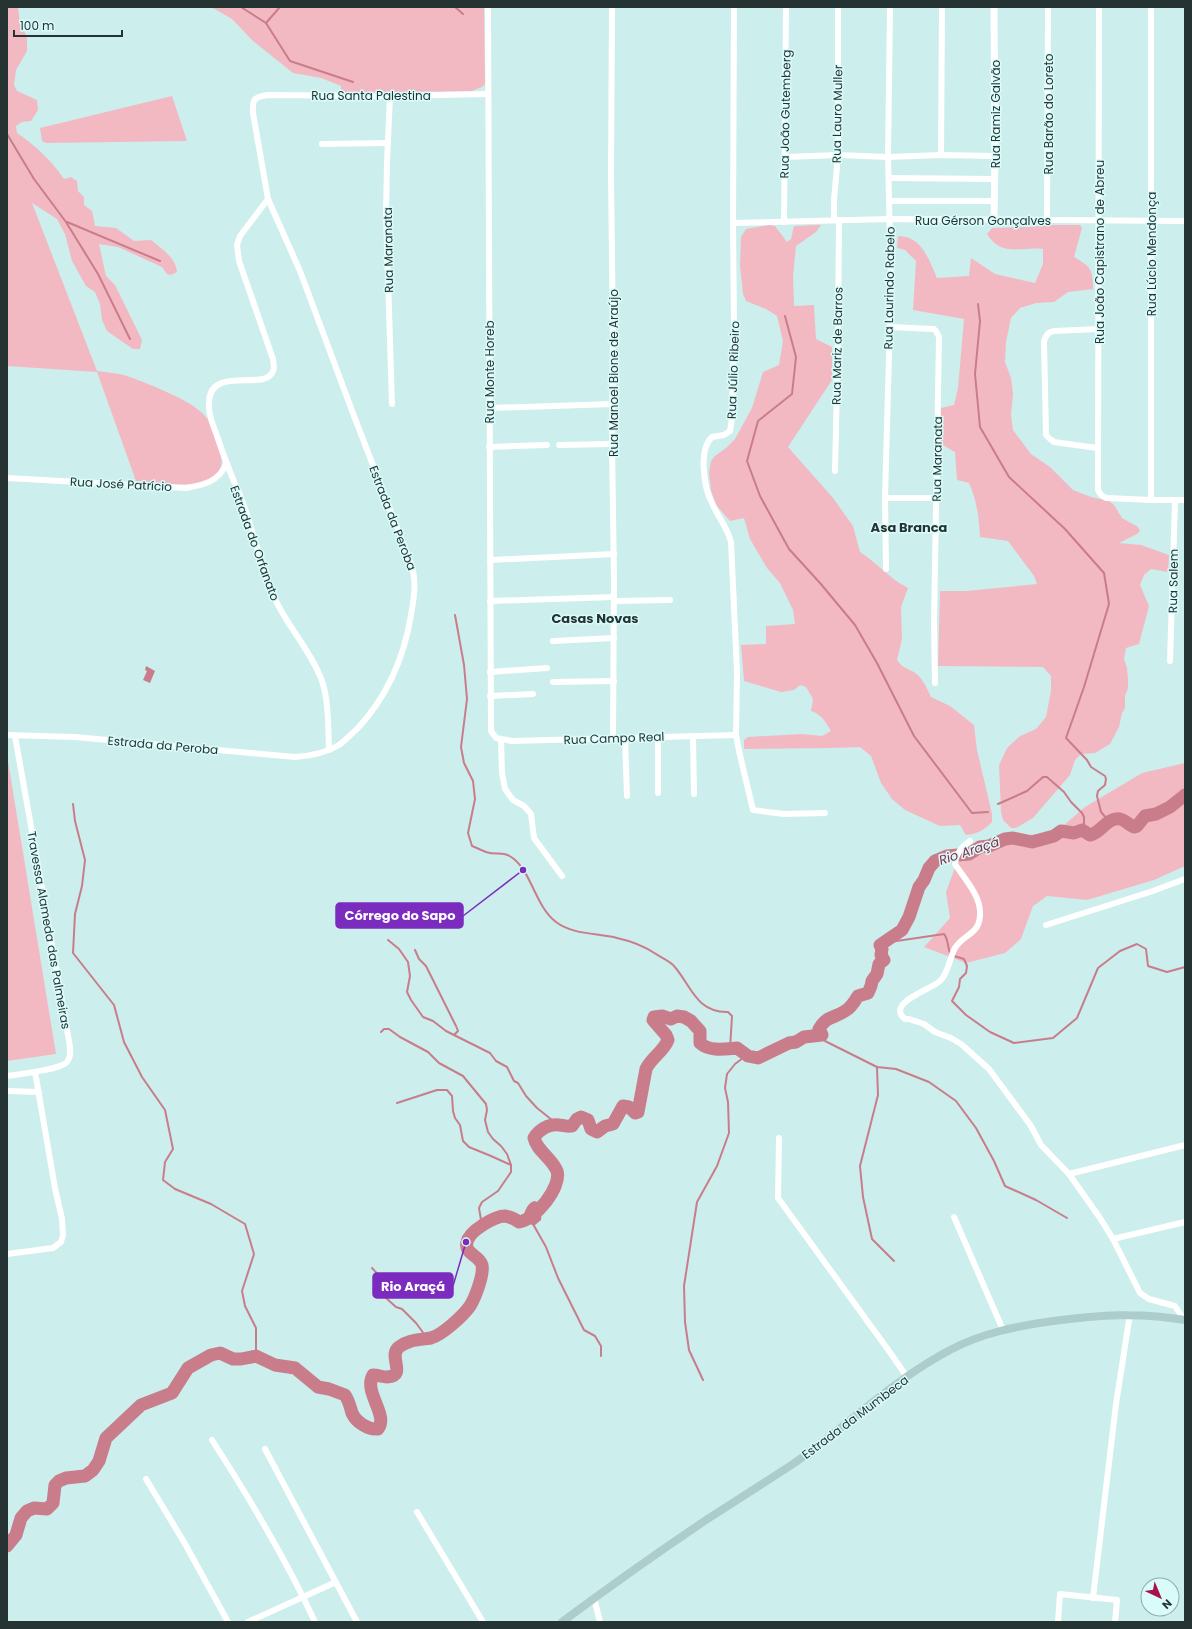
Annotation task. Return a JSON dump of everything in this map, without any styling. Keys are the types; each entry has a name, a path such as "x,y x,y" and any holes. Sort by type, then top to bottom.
{"main road":[{"name":"Estrada da Mumbeca","path":"562,1622 700,1524 796,1462 866,1407 907,1377 949,1350 974,1339 1003,1330 1094,1316 1144,1314 1184,1320"}],"street":[{"name":"Rua Monte Horeb","path":"488,7 490,727 493,736"},
{"name":"Rua Manoel Bione de Araújo","path":"612,7 612,444 614,554 613,738"},
{"name":"Rua Júlio Ribeiro","path":"734,7 734,325 731,428 727,434 709,439 704,456 706,484 711,503 726,528 731,542 736,658 736,735"},
{"name":"Rua João Gutemberg","path":"784,222 786,7"},
{"name":"Rua Lauro Muller","path":"837,220 834,200 838,155 838,7"},
{"name":"Rua Laurindo Rabelo","path":"886,569 885,498 891,284 889,201 890,178 888,157 890,7"},
{"path":"941,155 942,7"},
{"name":"Rua Ramiz Galvão","path":"994,7 994,220"},
{"name":"Rua Barão do Loreto","path":"1047,220 1048,7"},
{"name":"Rua João Capistrano de Abreu","path":"1099,7 1097,483 1101,496 1110,498 1151,500"},
{"name":"Rua Lúcio Mendonça","path":"1151,7 1151,500"},
{"name":"Rua Santa Palestina","path":"254,99 268,95 390,96 488,94"},
{"name":"Rua Maranata","path":"390,96 386,215 392,404"},
{"name":"Estrada da Peroba","path":"7,736 75,737 295,757 311,756 340,745 364,721 386,691 392,678 409,630 415,580 411,564 300,271 268,199 253,113 254,99"},
{"path":"322,144 388,142"},
{"path":"785,157 838,155 888,157 941,155 995,156"},
{"path":"890,178 995,179"},
{"name":"Estrada do Orfanato","path":"268,199 240,236 237,245 239,261 273,359 274,371 264,379 221,383 214,387 209,396 209,407 226,464 251,525 275,598 284,617 299,638 321,680 328,713 329,750"},
{"path":"889,201 994,201"},
{"name":"Rua Gérson Gonçalves","path":"733,223 890,219 1185,220"},
{"name":"Rua Mariz de Barros","path":"835,471 838,348 837,220"},
{"name":"Rua Maranata","path":"889,327 934,329 938,333 934,637 935,683"},
{"path":"1097,448 1054,442 1046,435 1044,341 1046,335 1054,331 1098,329"},
{"path":"489,408 613,404"},
{"path":"489,447 547,444"},
{"path":"559,445 612,444"},
{"name":"Rua José Patrício","path":"7,478 186,488 211,482 224,470 226,464"},
{"path":"885,498 937,498"},
{"path":"1151,500 1185,500"},
{"name":"Rua Salem","path":"1170,661 1175,500"},
{"path":"490,560 614,554"},
{"path":"490,601 614,599 670,600"},
{"path":"553,641 614,638"},
{"path":"490,672 547,668"},
{"path":"553,682 614,681"},
{"path":"490,696 534,694"},
{"path":"736,735 753,810 784,814 825,812"},
{"name":"Rua Campo Real","path":"493,736 501,740 520,741 736,735"},
{"name":"Travessa Alameda das Palmeiras","path":"7,1076 35,1072 60,1066 68,1061 70,1053 56,964 15,736"},
{"path":"693,736 694,794"},
{"path":"658,737 658,793"},
{"path":"625,738 627,796"},
{"path":"501,740 502,773 505,789 513,800 524,806 531,814 534,825 534,838 562,876"},
{"path":"970,841 961,848 955,864 967,881 978,902 980,912 979,922 971,935 960,942 954,951 943,978 938,983 907,1000 900,1011 901,1015 905,1019 924,1024 935,1032 951,1038 961,1044 989,1069 1031,1126 1041,1145 1069,1174 1113,1239 1140,1293 1149,1299 1175,1306 1184,1320"},
{"path":"1046,925 1150,892 1185,879"},
{"path":"7,1254 53,1248 62,1240 62,1219 55,1188 35,1072"},
{"path":"7,1091 39,1092"},
{"path":"779,1138 778,1198 907,1377"},
{"path":"1069,1174 1185,1145"},
{"path":"954,1217 1003,1330"},
{"path":"1113,1239 1185,1222"},
{"path":"1093,1598 1115,1411 1130,1314"},
{"path":"212,1440 255,1507 315,1622"},
{"path":"265,1449 357,1622"},
{"path":"146,1479 184,1542 228,1622"},
{"path":"417,1512 483,1622"},
{"path":"248,1622 336,1582"},
{"path":"1058,1622 1060,1594 1117,1600 1114,1622"},
{"path":"594,1598 600,1622"}],"shaded area":[{"path":"7,7 18,7 20,24 27,37 27,51 16,70 14,85 17,91 37,100 38,110 31,121 22,122 16,126 17,133 43,154 64,179 71,177 77,181 78,191 84,197 84,205 92,211 95,226 116,228 134,241 151,240 164,250 174,262 177,272 171,275 167,274 162,267 118,247 99,244 106,276 115,285 142,340 140,349 133,349 107,331 102,320 100,304 95,292 86,286 72,261 65,234 57,219 32,203 97,371 124,375 155,387 190,404 208,419 214,432 220,454 221,466 215,476 203,482 194,484 164,484 136,481 97,372 7,366"},
{"path":"211,7 484,7 485,84 482,87 472,91 341,93 341,86 321,78 293,73 253,41 232,19"},
{"path":"172,96 187,141 46,143 42,141 40,128"},
{"path":"769,225 775,226 787,242 791,239 794,226 821,225 816,232 796,246 793,276 794,306 814,305 816,339 832,347 832,380 788,447 833,498 853,526 860,552 895,580 908,588 901,607 902,639 897,660 902,666 918,675 931,697 950,706 974,725 977,750 992,814 992,822 977,833 966,835 960,825 940,826 905,810 892,799 881,783 871,756 860,747 744,749 744,740 748,737 802,734 822,736 831,731 820,716 811,711 813,699 806,687 800,685 794,690 781,692 744,681 741,645 766,644 766,626 795,624 793,610 780,583 767,568 750,539 744,518 730,521 716,505 711,490 709,473 711,461 735,439 752,408 763,372 779,365 783,341 777,316 766,309 746,301 743,294 740,266 741,237 746,229"},
{"path":"1080,225 1082,228 1074,257 1090,269 1093,289 1068,292 1054,302 1036,303 1020,308 1011,318 1006,342 1005,362 1011,378 1013,394 1011,415 1013,430 1031,454 1050,467 1073,490 1091,497 1109,501 1114,505 1122,518 1138,527 1140,531 1137,534 1119,543 1141,545 1169,555 1168,572 1151,569 1144,575 1140,585 1149,606 1139,644 1126,648 1124,659 1127,668 1128,688 1125,696 1125,708 1122,713 1119,727 1110,744 1095,753 1081,754 1075,760 1070,775 1033,818 1016,828 1011,828 1003,820 1001,812 999,765 1007,748 1020,736 1036,729 1046,717 1051,691 1051,676 1043,667 938,666 940,591 967,591 1037,584 1034,576 1008,541 980,537 977,510 969,483 957,480 955,452 941,444 941,408 954,405 958,388 964,319 913,310 916,261 905,250 897,248 898,236 913,240 924,250 937,278 969,276 971,258 995,274 1035,283 1043,264 1043,249 1006,249 999,246 987,234 992,228"},
{"path":"146,666 155,671 150,683 143,680 147,671 145,670"},
{"path":"7,755 56,1054 7,1061"},
{"path":"1185,763 1185,866 1154,880 1087,900 1047,896 1033,906 1021,939 1005,953 966,963 924,947 950,918 946,892 957,862 1001,838 1056,832 1085,807 1142,773"},
{"path":"534,1201 538,1202 542,1213 541,1220 534,1226 525,1221 523,1218 527,1208"}],"waterway":[{"path":"241,7 266,23 290,61 353,82"},
{"path":"266,23 280,7"},
{"path":"455,7 463,14"},
{"path":"7,134 34,179 66,222 98,274 130,339"},
{"path":"67,222 160,261"},
{"path":"978,304 980,321 975,374 980,427 1009,477 1065,529 1104,573 1109,604 1084,687 1066,738 1087,760 1091,767 1105,776 1105,785 1098,791 1097,796 1101,812 1107,819 1112,820"},
{"path":"785,316 796,357 792,394 758,421 747,461 760,496 789,549 855,625 877,663 914,736 972,813 988,812"},
{"path":"455,615 464,665 467,699 461,747 464,763 473,781 475,799 468,833 472,846 486,852 507,855 514,859 525,873 549,916 556,922 570,929 610,936 632,942 647,949 674,966 701,1003 708,1008 728,1012 732,1016 730,1049"},
{"path":"998,804 1027,791 1043,777 1047,777 1064,792 1082,813 1084,817 1084,831"},
{"name":"Rio Araçá","path":"7,1546 16,1535 21,1518 27,1511 34,1508 47,1509 53,1503 55,1485 59,1481 66,1478 85,1476 93,1470 99,1461 106,1438 141,1405 172,1393 188,1368 211,1355 220,1353 233,1359 256,1356 275,1365 295,1368 318,1387 329,1389 345,1395 356,1419 366,1427 378,1429 381,1423 379,1410 371,1389 373,1375 387,1377 393,1376 397,1369 395,1355 399,1347 411,1341 431,1338 441,1333 452,1325 472,1302 479,1286 482,1274 482,1265 470,1252 467,1246 467,1242 472,1233 489,1221 505,1216 519,1222 525,1220 539,1209 551,1194 557,1178 557,1171 552,1162 538,1147 534,1138 536,1135 541,1130 552,1125 572,1126 577,1119 581,1117 588,1120 591,1129 597,1132 605,1126 613,1124 623,1106 629,1107 635,1113 638,1112 646,1069 651,1061 664,1048 668,1040 666,1035 653,1020 654,1017 662,1016 671,1019 677,1016 684,1017 691,1021 700,1031 700,1043 704,1046 713,1049 737,1048 748,1056 758,1058 789,1043 796,1042 804,1037 822,1035 819,1029 828,1019 847,1010 858,996 868,993 872,981 877,974 879,964 884,960 881,955 882,949 880,945 902,930 909,917 919,887 929,868 935,861 947,856 969,854 980,847 989,846 1005,839 1013,838 1032,842 1054,836 1061,831 1074,833 1082,830 1090,835 1094,834 1111,820 1115,819 1120,819 1134,827 1137,826 1145,816 1156,814 1170,807 1185,795"},
{"path":"73,804 75,821 85,860 82,886 75,914 73,953 114,1005 124,1042 142,1077 165,1110 173,1149 165,1162 163,1180 175,1189 211,1204 245,1224 254,1254 242,1291 245,1306 256,1328 256,1356"},
{"path":"883,943 944,934 947,939 951,955 964,959 967,966 966,973 960,979 959,987 952,1001 966,1015 990,1032 1014,1043 1053,1038 1077,1018 1098,968 1120,951 1137,944 1146,949 1148,966 1167,972 1185,967"},
{"path":"388,940 399,949 408,962 410,976 407,992 423,1017 433,1021 446,1031 490,1053 496,1061 507,1067 514,1081 518,1083 526,1096 537,1108 557,1124"},
{"path":"415,950 419,959 426,966 456,1026 458,1031 454,1035"},
{"path":"381,1032 384,1029 389,1029 400,1037 428,1052 439,1063 463,1076 486,1104 487,1110 485,1120 488,1132 507,1154 511,1165 511,1172 498,1191 482,1202 479,1208 482,1226"},
{"path":"820,1036 825,1041 877,1067 896,1069 929,1082 956,1101 976,1128 994,1161 1005,1186 1036,1200 1067,1218"},
{"path":"703,1380 689,1350 685,1322 684,1286 697,1202 717,1166 729,1133 728,1102 725,1088 727,1074 735,1064 747,1055"},
{"path":"877,1067 878,1095 860,1166 863,1197 872,1239 894,1261"},
{"path":"397,1103 437,1090 447,1090 452,1096 453,1111 455,1118 460,1125 463,1141 469,1147 511,1165"},
{"path":"533,1224 546,1247 558,1278 584,1330 595,1336 601,1346 601,1356"},
{"path":"372,1268 383,1280 386,1298 396,1307 402,1309 416,1323 427,1338"}],"place":[{"name":"Córrego do Sapo","path":"523,870"},
{"name":"Rio Araçá","path":"466,1242"}],"district":[{"name":"Asa Branca","path":"909,527"},
{"name":"Casas Novas","path":"595,618"}]}
